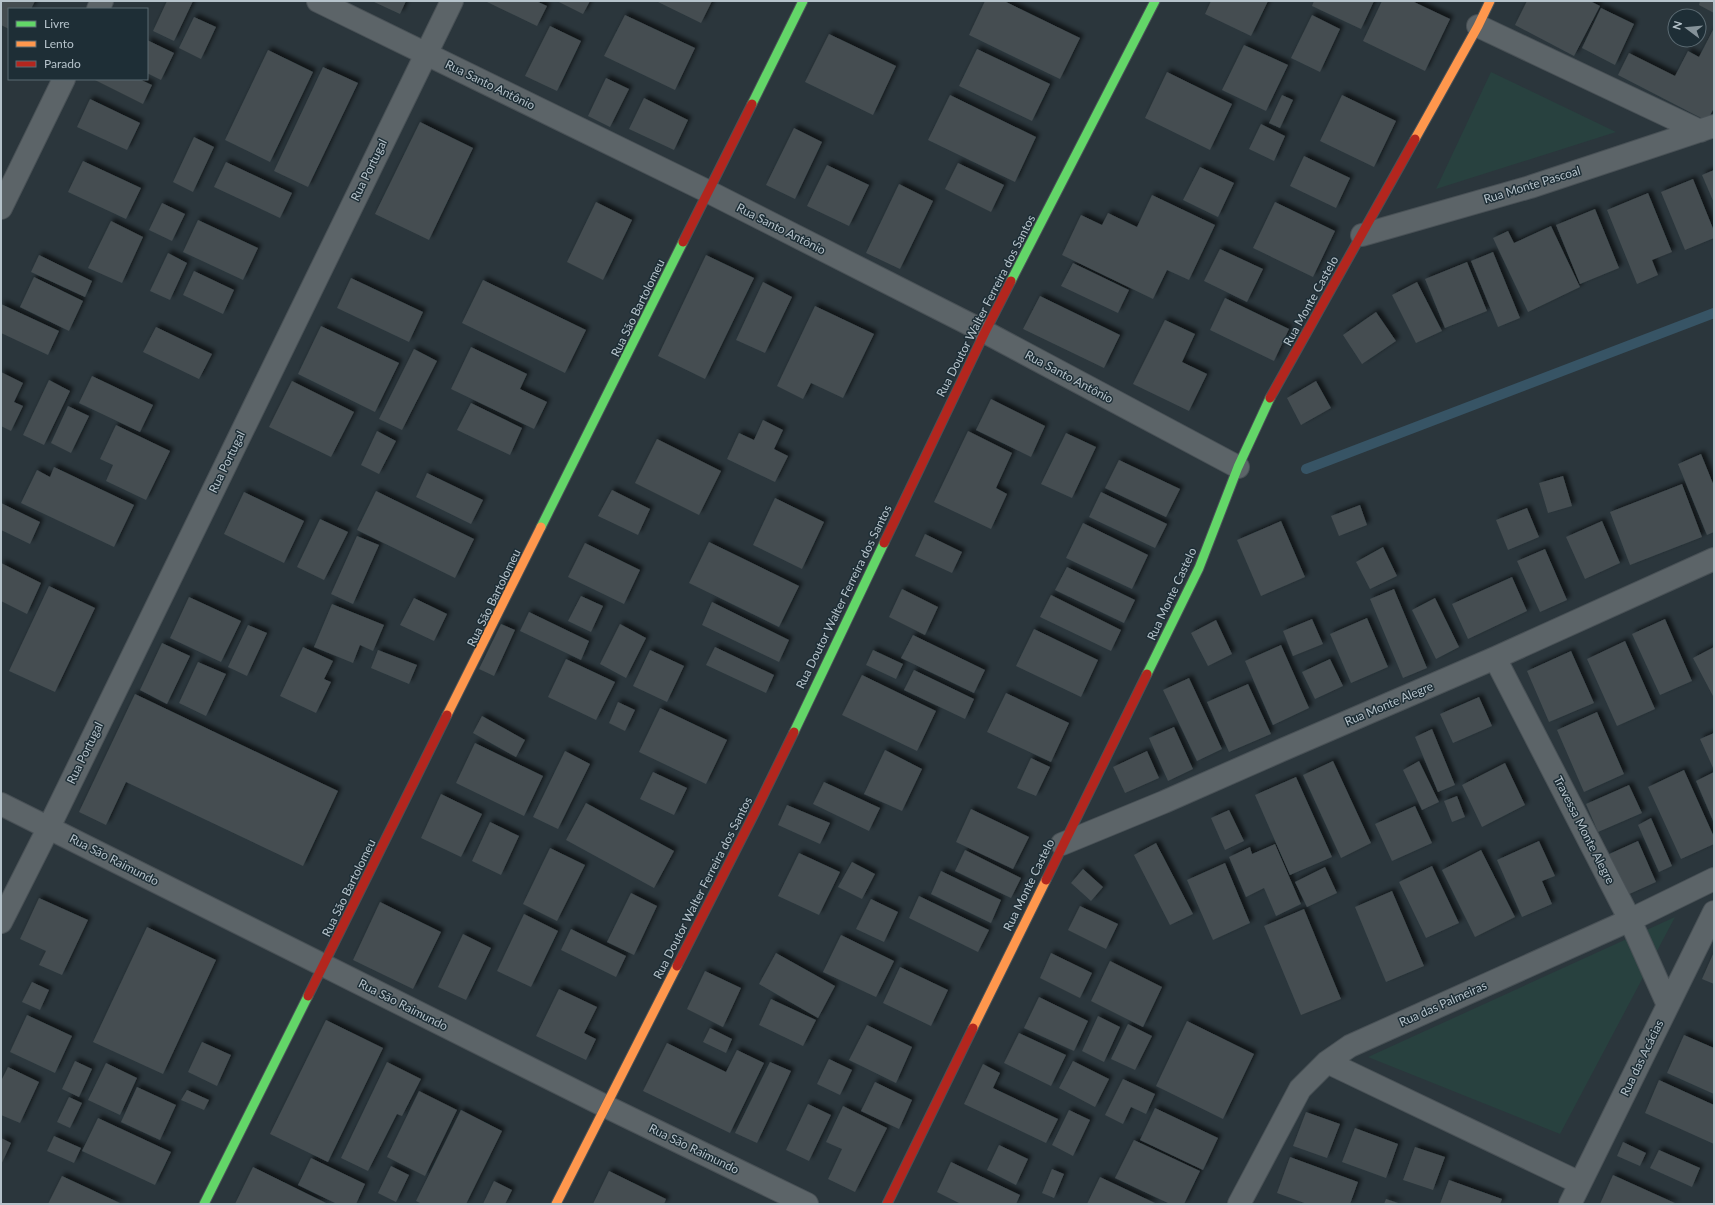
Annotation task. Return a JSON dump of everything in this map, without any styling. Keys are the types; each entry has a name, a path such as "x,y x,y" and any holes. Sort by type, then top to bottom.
{"street":[{"name":"Rua Santo Antônio","path":"318,1 709,192 985,332 1238,467"},
{"name":"Rua Portugal","path":"1,922 49,827 452,1"},
{"name":"Rua São Bartolomeu","path":"204,1204 324,966 803,1"},
{"name":"Rua Doutor Walter Ferreira dos Santos","path":"556,1204 755,812 985,332 1155,1"},
{"name":"Rua Monte Castelo","path":"887,1204 1062,844 1199,568 1238,467 1273,392 1478,26 1490,1"},
{"name":"Rua Monte Pascoal","path":"1478,26 1707,128"},
{"path":"1,208 64,80"},
{"name":"Rua Monte Pascoal","path":"1362,235 1530,187 1707,128"},
{"name":"Rua Monte Alegre","path":"1062,844 1164,802 1289,746 1495,658 1714,559"},
{"name":"Travessa Monte Alegre","path":"1495,658 1630,920 1668,1005"},
{"name":"Rua São Raimundo","path":"1,804 606,1106 807,1204"},
{"name":"Rua das Palmeiras","path":"1239,1204 1300,1089 1327,1062 1350,1046 1630,920 1714,879"},
{"name":"Rua das Acácias","path":"1570,1204 1714,912"},
{"path":"1327,1062 1580,1183"}],"green space":[{"path":"1491,72 1616,132 1436,189"},
{"path":"1675,917 1560,1134 1368,1057"}],"building":[{"path":"1,1 35,1 32,8 8,8 8,28 1,25"},
{"path":"167,1 193,1 174,41 153,31"},
{"path":"372,1 406,1 400,14"},
{"path":"485,1 536,1 547,6 537,26"},
{"path":"557,1 590,1 583,14"},
{"path":"656,1 712,1 701,23"},
{"path":"985,1 1004,1 1080,38 1060,79 969,35"},
{"path":"1211,1 1268,1 1251,36 1205,14"},
{"path":"1314,1 1374,1 1361,29 1312,6"},
{"path":"1382,1 1412,1 1450,19 1425,71 1363,41"},
{"path":"1527,1 1590,1 1600,6 1574,56 1515,25"},
{"path":"1700,1 1714,1 1714,13 1707,8 1699,5"},
{"path":"1601,8 1634,24 1615,65 1582,48"},
{"path":"625,15 695,48 675,90 604,56"},
{"path":"1312,15 1340,29 1320,72 1291,58"},
{"path":"194,17 216,27 201,59 179,48"},
{"path":"550,26 581,41 557,91 525,76"},
{"path":"1714,28 1714,108 1707,121 1618,75 1629,53 1675,76 1688,51 1699,57 1704,48 1707,48 1707,42"},
{"path":"829,34 896,66 873,115 805,82"},
{"path":"148,40 174,53 161,80 148,74"},
{"path":"1244,45 1288,65 1266,111 1222,90"},
{"path":"977,49 1050,84 1032,121 959,86"},
{"path":"268,50 313,72 270,162 225,140"},
{"path":"323,67 358,83 308,187 274,171"},
{"path":"1167,72 1232,104 1210,150 1145,118"},
{"path":"606,78 629,89 610,127 588,116"},
{"path":"95,80 141,80 152,85 143,104"},
{"path":"950,95 1036,137 1015,182 928,140"},
{"path":"1282,95 1293,100 1280,128 1269,123"},
{"path":"1342,95 1396,121 1374,167 1320,141"},
{"path":"644,98 688,120 674,150 629,129"},
{"path":"90,99 140,123 127,150 77,127"},
{"path":"420,122 473,148 429,240 375,214"},
{"path":"1261,124 1285,136 1274,161 1249,149"},
{"path":"794,128 822,142 795,199 766,185"},
{"path":"194,137 214,147 193,192 173,182"},
{"path":"1304,156 1350,178 1336,208 1290,186"},
{"path":"83,161 141,188 126,219 68,192"},
{"path":"226,162 292,193 280,218 214,187"},
{"path":"958,163 1004,185 991,212 945,189"},
{"path":"827,165 869,185 849,226 807,206"},
{"path":"1200,167 1234,183 1218,217 1183,200"},
{"path":"1714,170 1714,203 1702,175"},
{"path":"1693,179 1714,231 1714,238 1685,250 1661,192"},
{"path":"899,184 933,201 900,269 866,253"},
{"path":"1648,193 1672,252 1652,260 1658,275 1637,284 1607,210"},
{"path":"1152,195 1215,225 1189,280 1167,270 1153,299 1062,255 1081,215 1102,225 1108,213 1137,227"},
{"path":"596,202 632,220 603,280 567,262"},
{"path":"1275,202 1335,231 1313,277 1253,248"},
{"path":"162,203 185,214 172,241 149,230"},
{"path":"1595,209 1619,268 1580,284 1556,225"},
{"path":"198,220 258,248 243,280 183,252"},
{"path":"111,221 143,237 122,283 88,268"},
{"path":"1551,226 1580,287 1528,312 1493,238 1508,231 1514,243"},
{"path":"1220,249 1263,269 1247,302 1204,281"},
{"path":"1493,252 1520,318 1498,327 1471,261"},
{"path":"168,253 187,263 170,300 150,291"},
{"path":"39,255 92,281 85,297 31,272"},
{"path":"706,255 754,278 705,379 658,356"},
{"path":"1467,262 1487,311 1445,328 1425,279"},
{"path":"1073,263 1129,290 1118,313 1061,286"},
{"path":"194,271 234,290 223,314 183,295"},
{"path":"34,277 83,301 69,331 20,307"},
{"path":"351,278 423,312 409,342 337,308"},
{"path":"483,280 586,330 565,373 462,323"},
{"path":"763,282 792,297 765,353 736,340"},
{"path":"1417,282 1442,331 1416,343 1392,295"},
{"path":"1040,296 1120,335 1104,368 1023,329"},
{"path":"1225,298 1289,329 1274,361 1210,330"},
{"path":"1,304 59,331 48,355 1,333"},
{"path":"815,306 874,334 843,398 811,383 803,399 777,386"},
{"path":"1376,312 1396,341 1362,364 1343,335"},
{"path":"1165,320 1195,334 1182,362 1207,374 1189,411 1133,384"},
{"path":"321,326 399,363 375,412 298,374"},
{"path":"156,327 212,354 199,379 143,352"},
{"path":"471,347 527,374 520,389 547,402 534,429 451,389"},
{"path":"414,349 437,361 402,430 379,419"},
{"path":"1,372 23,383 14,402 23,406 11,431 1,426"},
{"path":"92,376 153,405 140,432 79,403"},
{"path":"49,380 70,391 44,445 23,435"},
{"path":"292,381 354,412 331,457 269,427"},
{"path":"1316,381 1331,408 1301,425 1287,398"},
{"path":"991,399 1045,426 1031,457 976,430"},
{"path":"471,403 522,428 510,455 457,430"},
{"path":"68,406 89,416 71,453 51,443"},
{"path":"763,420 783,430 774,449 788,456 775,482 727,459 739,433 754,440"},
{"path":"116,425 170,451 146,500 106,481 113,465 100,459"},
{"path":"377,431 396,441 379,474 361,465"},
{"path":"968,431 1012,453 996,488 1007,494 991,529 934,502"},
{"path":"1066,433 1096,447 1072,498 1041,484"},
{"path":"657,439 721,471 699,515 635,483"},
{"path":"1701,454 1714,486 1714,532 1707,535 1678,464"},
{"path":"1119,460 1180,489 1166,517 1105,488"},
{"path":"54,467 134,505 114,547 21,503 37,470 50,477"},
{"path":"427,473 483,500 471,524 416,497"},
{"path":"1563,476 1572,506 1548,513 1539,483"},
{"path":"1682,484 1702,537 1630,565 1610,512"},
{"path":"612,490 650,509 638,535 598,516"},
{"path":"376,491 474,539 455,578 357,530"},
{"path":"244,492 304,521 284,563 224,534"},
{"path":"1101,492 1167,524 1155,548 1089,517"},
{"path":"775,498 824,522 802,569 753,545"},
{"path":"1,503 40,522 30,544 1,530"},
{"path":"1360,505 1367,525 1339,536 1331,516"},
{"path":"1527,508 1539,537 1508,550 1496,520"},
{"path":"320,519 348,532 324,580 297,567"},
{"path":"1281,521 1305,577 1261,596 1237,540"},
{"path":"1602,521 1620,563 1585,579 1566,537"},
{"path":"1083,523 1148,555 1132,589 1066,558"},
{"path":"925,534 962,552 952,573 915,556"},
{"path":"357,536 379,545 353,604 331,594"},
{"path":"709,542 799,586 779,627 689,583"},
{"path":"585,543 640,570 624,604 568,577"},
{"path":"1383,547 1397,576 1370,589 1356,562"},
{"path":"1545,549 1567,600 1540,612 1517,561"},
{"path":"1,563 41,583 27,614 1,601"},
{"path":"1067,567 1135,600 1124,623 1055,590"},
{"path":"1512,577 1527,611 1468,639 1452,604"},
{"path":"49,586 95,608 55,692 9,671"},
{"path":"902,589 938,607 925,635 889,617"},
{"path":"1394,589 1427,668 1403,678 1370,599"},
{"path":"1051,595 1121,630 1111,651 1040,617"},
{"path":"581,596 603,606 591,632 568,621"},
{"path":"189,597 241,621 221,662 170,638"},
{"path":"414,598 447,614 434,641 400,625"},
{"path":"1435,598 1459,647 1436,659 1412,610"},
{"path":"712,602 789,640 779,662 702,625"},
{"path":"332,604 384,625 373,651 360,645 353,663 314,647"},
{"path":"529,612 589,641 581,660 520,631"},
{"path":"1367,618 1388,667 1351,683 1330,634"},
{"path":"1312,619 1323,644 1293,656 1283,631"},
{"path":"1665,619 1692,681 1660,695 1632,634"},
{"path":"1216,620 1232,654 1208,666 1191,633"},
{"path":"501,624 515,630 494,676 479,669"},
{"path":"620,624 646,638 626,678 600,664"},
{"path":"248,625 267,633 247,676 228,667"},
{"path":"1034,629 1098,660 1081,697 1016,666"},
{"path":"913,635 985,670 974,693 901,658"},
{"path":"1625,641 1655,709 1617,726 1587,659"},
{"path":"162,643 190,656 167,704 140,690"},
{"path":"1281,645 1309,708 1273,725 1245,661"},
{"path":"303,647 333,661 324,679 331,682 316,713 280,696"},
{"path":"715,647 774,675 766,693 706,665"},
{"path":"1714,647 1714,698 1693,658"},
{"path":"378,650 417,665 409,684 371,668"},
{"path":"650,650 684,666 667,702 633,686"},
{"path":"873,650 903,664 896,679 866,665"},
{"path":"1571,651 1594,703 1549,722 1527,671"},
{"path":"566,659 615,682 596,720 548,697"},
{"path":"1330,659 1343,686 1315,699 1302,672"},
{"path":"198,662 226,674 206,716 179,703"},
{"path":"914,670 974,699 965,719 904,690"},
{"path":"862,675 936,711 917,751 842,715"},
{"path":"1189,678 1222,749 1197,761 1163,690"},
{"path":"1248,684 1271,734 1229,752 1207,702"},
{"path":"1006,693 1069,723 1051,762 987,732"},
{"path":"135,694 338,791 303,866 126,782 106,825 79,812"},
{"path":"1479,697 1492,726 1453,743 1440,714"},
{"path":"618,702 635,710 625,731 609,723"},
{"path":"660,708 727,740 706,784 639,752"},
{"path":"1597,712 1624,774 1584,792 1557,730"},
{"path":"482,716 525,740 516,757 473,733"},
{"path":"1174,727 1193,769 1168,781 1149,738"},
{"path":"1432,729 1455,785 1438,792 1415,737"},
{"path":"1714,733 1714,770 1700,739"},
{"path":"475,743 543,776 524,816 456,783"},
{"path":"885,750 922,769 902,811 864,794"},
{"path":"565,751 590,764 558,829 533,817"},
{"path":"1147,751 1159,778 1125,793 1113,767"},
{"path":"1031,758 1050,767 1036,796 1017,788"},
{"path":"1333,761 1371,843 1341,858 1303,775"},
{"path":"1419,761 1439,802 1422,810 1403,770"},
{"path":"1505,763 1525,805 1482,827 1462,785"},
{"path":"1684,770 1714,837 1714,844 1681,859 1648,787"},
{"path":"653,772 687,788 674,815 640,799"},
{"path":"1714,772 1714,823 1696,781"},
{"path":"1296,777 1332,857 1290,875 1255,795"},
{"path":"824,782 880,808 869,831 813,804"},
{"path":"1629,785 1642,813 1598,832 1586,804"},
{"path":"441,794 482,814 461,857 421,838"},
{"path":"1457,796 1465,817 1452,822 1444,801"},
{"path":"586,803 674,851 654,888 566,840"},
{"path":"787,805 830,823 820,844 778,825"},
{"path":"1415,806 1432,843 1392,861 1375,824"},
{"path":"971,809 1029,837 1013,869 956,842"},
{"path":"1229,810 1244,841 1225,850 1211,818"},
{"path":"1651,818 1672,866 1659,872 1638,825"},
{"path":"490,822 519,836 501,875 472,861"},
{"path":"1539,841 1555,876 1542,881 1552,904 1522,917 1497,860"},
{"path":"1638,841 1656,882 1625,896 1607,855"},
{"path":"1156,843 1193,914 1170,925 1134,855"},
{"path":"1275,844 1301,904 1276,916 1264,888 1246,897 1229,857 1250,847 1252,854"},
{"path":"550,848 585,865 557,921 523,904"},
{"path":"965,850 1021,878 1011,898 955,871"},
{"path":"1481,850 1515,917 1475,937 1442,870"},
{"path":"799,853 840,872 819,915 778,896"},
{"path":"852,862 875,874 862,899 838,887"},
{"path":"1225,863 1250,923 1213,940 1187,880"},
{"path":"1432,866 1459,923 1426,938 1399,882"},
{"path":"1325,867 1337,893 1307,907 1295,882"},
{"path":"1083,869 1103,887 1091,901 1071,883"},
{"path":"941,871 1001,900 991,923 931,894"},
{"path":"1392,891 1424,966 1386,982 1355,907"},
{"path":"631,893 657,906 634,955 607,942"},
{"path":"919,896 989,930 978,952 909,918"},
{"path":"39,898 88,920 62,975 39,965 46,951 20,939"},
{"path":"871,899 898,912 884,942 856,929"},
{"path":"380,902 441,932 413,989 353,960"},
{"path":"1080,906 1118,924 1106,949 1068,930"},
{"path":"1304,909 1341,999 1301,1015 1264,926"},
{"path":"524,914 558,931 531,987 497,971"},
{"path":"147,927 216,960 163,1074 93,1042"},
{"path":"571,929 626,956 616,977 561,950"},
{"path":"463,934 491,948 466,1000 438,987"},
{"path":"841,935 894,961 876,997 823,972"},
{"path":"1714,952 1714,984 1702,979"},
{"path":"776,953 835,986 818,1018 759,984"},
{"path":"1051,953 1092,973 1080,998 1040,978"},
{"path":"1110,961 1162,987 1143,1027 1091,1001"},
{"path":"900,967 948,990 931,1026 883,1003"},
{"path":"705,971 741,988 723,1027 687,1009"},
{"path":"32,982 49,990 40,1010 22,1002"},
{"path":"559,989 597,1007 584,1033 596,1039 586,1060 536,1036"},
{"path":"1039,997 1088,1021 1074,1051 1024,1028"},
{"path":"771,999 816,1020 803,1046 759,1025"},
{"path":"27,1015 72,1036 55,1073 10,1052"},
{"path":"1098,1016 1120,1027 1104,1062 1082,1051"},
{"path":"326,1020 383,1048 328,1162 270,1134"},
{"path":"1187,1021 1254,1054 1223,1119 1156,1086"},
{"path":"1128,1024 1152,1036 1135,1070 1111,1059"},
{"path":"867,1025 912,1047 896,1083 849,1060"},
{"path":"710,1028 732,1039 726,1053 703,1042"},
{"path":"1019,1033 1066,1055 1051,1086 1004,1063"},
{"path":"1684,1035 1714,1048 1714,1094 1667,1073"},
{"path":"202,1042 231,1055 217,1086 188,1072"},
{"path":"667,1043 726,1072 737,1050 764,1063 730,1133 643,1091"},
{"path":"829,1059 852,1070 840,1095 817,1084"},
{"path":"75,1061 92,1069 79,1097 62,1089"},
{"path":"1073,1061 1109,1079 1095,1107 1059,1088"},
{"path":"387,1062 421,1079 402,1116 397,1114 368,1171 341,1158"},
{"path":"770,1062 791,1071 757,1143 735,1133"},
{"path":"106,1063 137,1078 120,1115 88,1100"},
{"path":"983,1064 1000,1073 993,1088 1058,1119 1046,1143 964,1104"},
{"path":"8,1067 39,1082 20,1123 1,1115 1,1081"},
{"path":"1123,1079 1155,1094 1146,1114 1131,1107 1123,1124 1105,1115"},
{"path":"1659,1080 1714,1105 1714,1144 1645,1113"},
{"path":"875,1082 912,1100 899,1129 861,1111"},
{"path":"137,1087 176,1105 160,1140 121,1122"},
{"path":"187,1090 209,1100 204,1110 181,1100"},
{"path":"419,1091 457,1110 425,1176 387,1157"},
{"path":"69,1097 82,1103 70,1128 57,1122"},
{"path":"808,1104 831,1115 809,1161 786,1150"},
{"path":"843,1106 887,1128 855,1192 828,1179 842,1149 826,1142"},
{"path":"1155,1108 1218,1138 1203,1170 1140,1140"},
{"path":"461,1110 502,1131 466,1204 422,1204 416,1201"},
{"path":"1069,1110 1090,1120 1073,1156 1052,1145"},
{"path":"1306,1112 1340,1124 1327,1158 1293,1146"},
{"path":"98,1118 171,1152 155,1185 82,1151"},
{"path":"1355,1128 1398,1144 1386,1178 1342,1162"},
{"path":"54,1136 81,1148 74,1163 47,1151"},
{"path":"1,1138 11,1143 1,1165"},
{"path":"1134,1140 1200,1171 1184,1204 1170,1204 1115,1178"},
{"path":"1623,1142 1646,1153 1640,1166 1617,1156"},
{"path":"999,1145 1028,1159 1016,1185 987,1170"},
{"path":"1415,1147 1445,1157 1433,1190 1403,1180"},
{"path":"1659,1150 1700,1168 1692,1187 1650,1168"},
{"path":"1290,1157 1358,1182 1350,1204 1307,1204 1277,1193"},
{"path":"311,1158 365,1184 356,1204 337,1204 298,1185"},
{"path":"951,1162 1020,1195 1016,1204 961,1204 937,1192"},
{"path":"391,1166 409,1175 396,1202 378,1193"},
{"path":"253,1167 328,1204 235,1204"},
{"path":"1052,1169 1064,1174 1054,1198 1042,1193"},
{"path":"609,1171 666,1199 664,1204 593,1204"},
{"path":"1613,1175 1677,1204 1600,1204"},
{"path":"62,1176 122,1204 48,1204"},
{"path":"1100,1177 1157,1204 1087,1204"},
{"path":"1449,1180 1502,1199 1500,1204 1440,1204"},
{"path":"494,1181 512,1190 505,1204 483,1204"},
{"path":"1386,1199 1401,1204 1384,1204"}],"waterway":[{"path":"1306,469 1714,313"}],"traffic: fast":[{"path":"752,104 803,1"},
{"path":"1011,281 1155,1"},
{"path":"541,527 683,242"},
{"path":"1147,674 1199,568 1238,467 1270,398"},
{"path":"794,732 884,543"},
{"path":"204,1204 308,996"}],"traffic: slow":[{"path":"1415,139 1478,26 1490,1"},
{"path":"447,715 541,527"},
{"path":"973,1028 1046,880"},
{"path":"556,1204 677,966"}],"traffic: jam":[{"path":"683,242 752,104"},
{"path":"1270,398 1415,139"},
{"path":"884,543 1011,281"},
{"path":"1046,880 1147,674"},
{"path":"308,996 447,715"},
{"path":"677,966 794,732"},
{"path":"887,1204 973,1028"}]}
